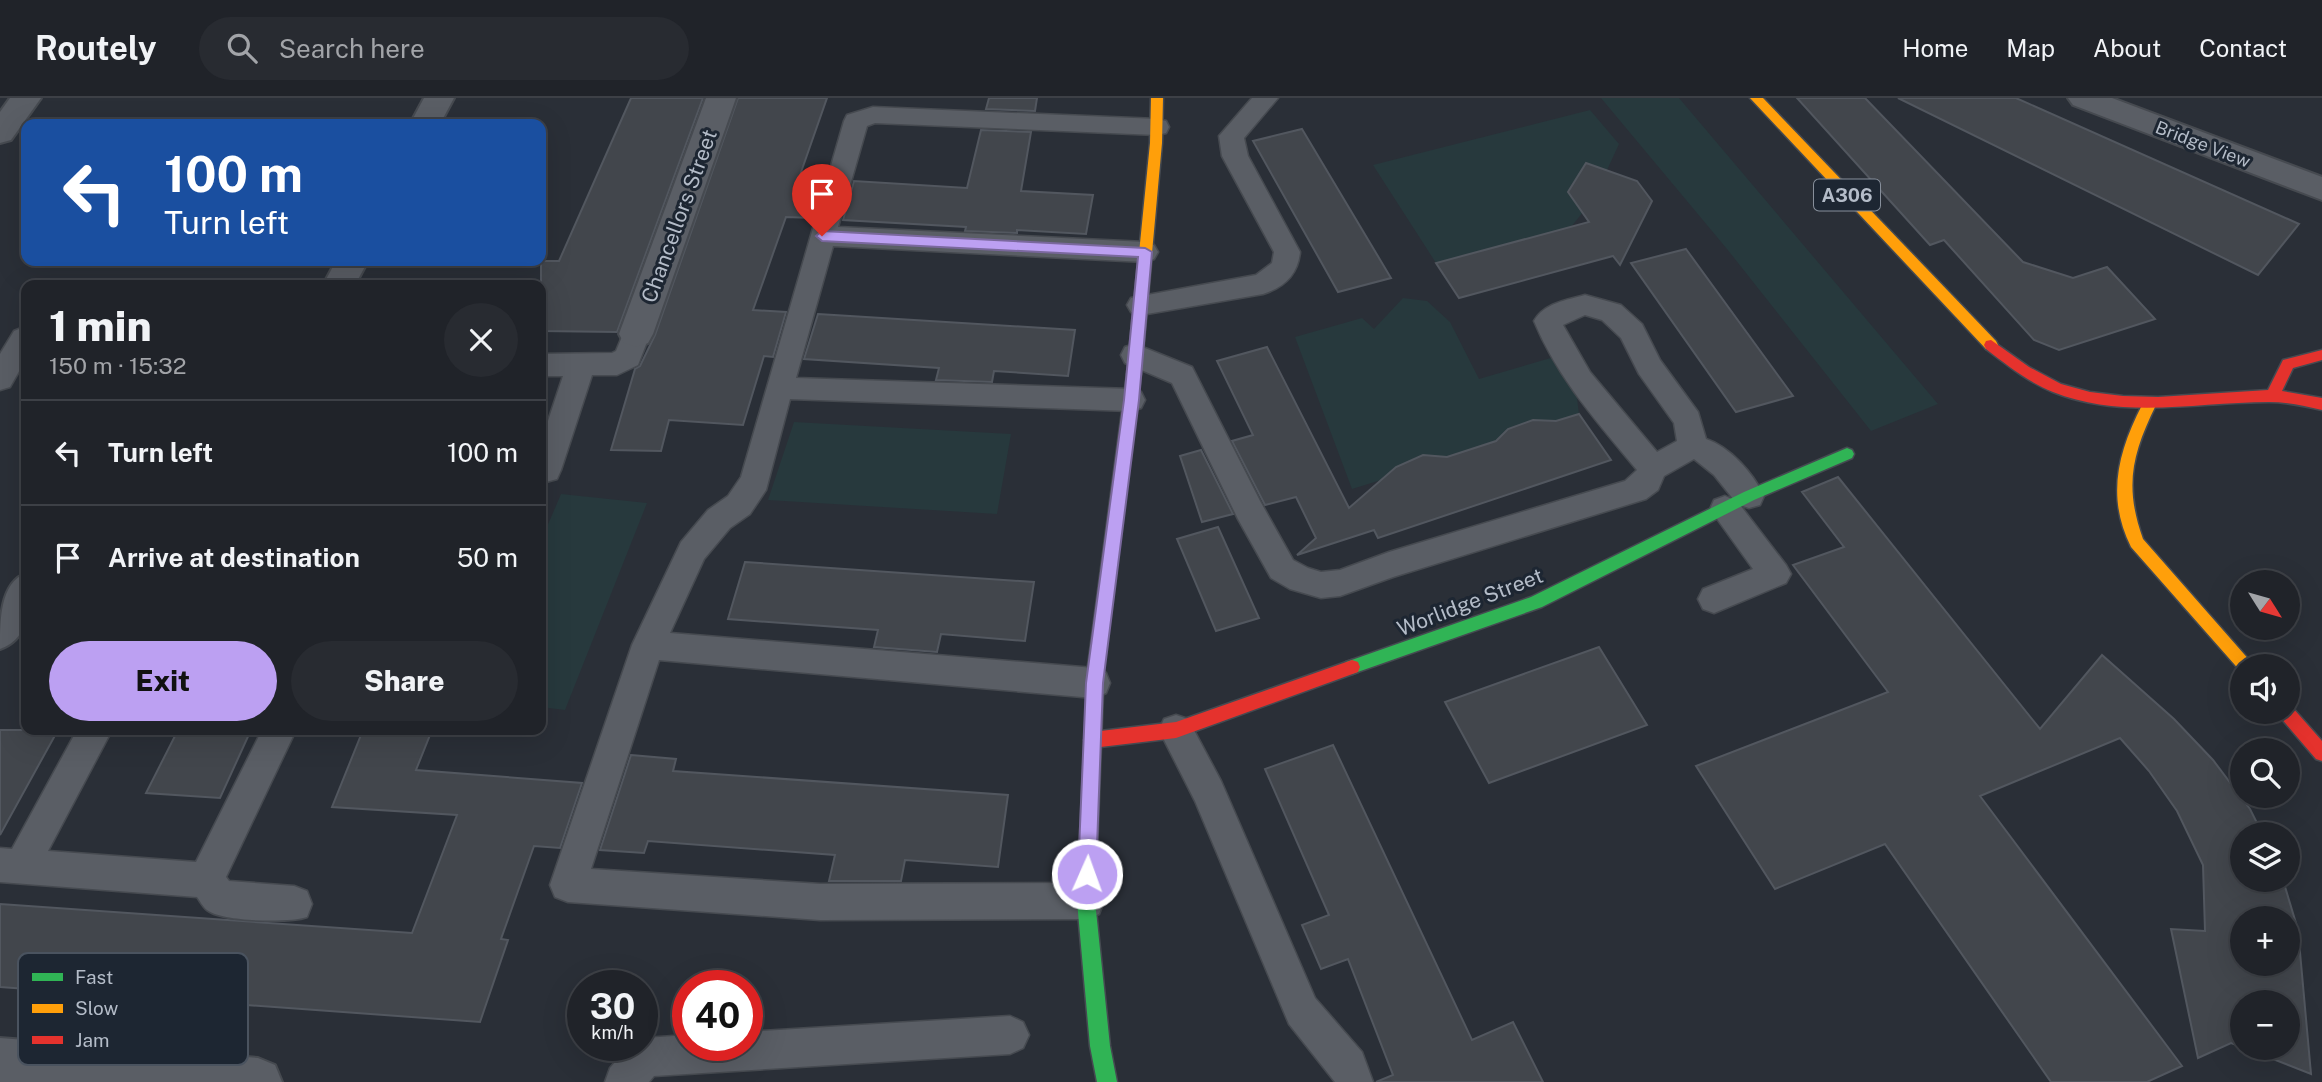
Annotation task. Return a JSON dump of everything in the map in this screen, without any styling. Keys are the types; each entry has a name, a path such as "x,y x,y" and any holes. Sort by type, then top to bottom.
{"main road":[{"path":"1107,1082 1100,1046 1086,901 1094,683 1132,400 1157,127 1157,98"},
{"name":"A306","path":"1756,98 1970,326 2002,356 2022,370 2070,394 2096,402 2149,405 2272,396 2322,404"},
{"path":"2272,396 2288,364 2322,355"},
{"path":"2149,405 2138,422 2121,473 2126,520 2136,542 2234,654"},
{"name":"Worlidge Street","path":"1092,740 1176,730 1536,602 1737,502 1847,454"},
{"path":"2297,724 2322,753"}],"street":[{"path":"0,132 26,98"},
{"path":"428,119 439,98"},
{"name":"Chancellors Street","path":"636,334 721,98"},
{"name":"Bridge View","path":"2083,98 2322,190"},
{"path":"0,632 21,597"},
{"path":"0,1061 18,1062"},
{"path":"49,1065 258,1082"}],"lane":[{"path":"1141,304 1263,284 1284,268 1287,252 1235,156 1231,136 1266,98"},
{"path":"1086,901 820,902 568,886 648,645 692,551 719,519 739,505 755,481 856,121 873,115 1157,127"},
{"path":"822,236 1145,252"},
{"path":"1653,468 1566,358 1548,321 1556,314 1585,304 1611,312 1632,331 1649,366 1688,419 1692,446"},
{"path":"546,365 617,364 628,357 636,334"},
{"path":"0,379 17,338"},
{"path":"1135,355 1182,375 1249,510 1282,569 1301,580 1321,585 1340,583 1389,565 1635,490 1647,481 1653,468 1692,446 1716,457 1775,574 1714,599"},
{"path":"546,470 581,365"},
{"path":"779,388 1132,400"},
{"path":"648,645 1094,683"},
{"path":"1176,730 1209,792 1302,1011 1348,1066 1354,1082"},
{"path":"92,735 11,866 206,880 220,898 294,904"},
{"path":"206,880 277,735"},
{"path":"624,1082 645,1057 1010,1035"}],"shaded area":[{"path":"1601,98 1679,98 1938,404 1871,431 1727,249"},
{"path":"1590,110 1619,144 1607,170 1579,174 1583,212 1571,227 1436,263 1373,165"},
{"path":"1403,298 1427,301 1450,322 1479,379 1554,357 1574,375 1579,414 1556,421 1533,420 1508,429 1496,441 1447,457 1422,455 1396,467 1381,480 1352,489 1295,337 1362,318 1374,329"},
{"path":"794,422 1011,434 997,514 768,500"},
{"path":"561,494 647,503 565,710 546,708 546,529"}],"building":[{"path":"631,98 703,98 617,332 546,331 546,280 541,280 541,266 546,266 546,261 559,261"},
{"path":"738,98 827,98 799,178 824,179 813,218 786,217 753,310 786,312 773,357 764,356 743,425 669,420 661,451 611,450 635,369 640,366 655,335"},
{"path":"989,98 1037,98 1035,111 986,109"},
{"path":"1797,98 1865,98 2023,262 2073,278 2107,267 2155,319 2059,350 2034,340 1944,240 1930,245"},
{"path":"1898,98 2016,98 2299,224 2258,275"},
{"path":"1302,129 1391,278 1338,292 1253,141"},
{"path":"981,130 1031,132 1021,191 1093,195 1086,234 1017,230 1017,233 965,231 966,227 843,220 854,181 967,188"},
{"path":"1586,163 1637,181 1652,201 1620,265 1613,256 1459,298 1436,263 1589,222 1568,192"},
{"path":"1686,249 1793,396 1736,412 1631,263"},
{"path":"818,314 1075,330 1068,376 994,371 992,382 936,380 939,368 804,359"},
{"path":"1267,347 1349,508 1396,467 1423,455 1447,457 1496,441 1508,429 1533,420 1556,421 1579,414 1611,460 1378,538 1374,530 1297,555 1316,538 1296,497 1265,505 1232,441 1253,435 1217,361"},
{"path":"1201,450 1233,514 1202,522 1180,456"},
{"path":"1838,477 2040,729 2102,655 2174,719 2213,760 2230,783 2230,808 2249,808 2256,822 2230,822 2230,892 2287,892 2291,906 2230,906 2230,976 2300,976 2300,952 2311,1074 2275,1060 2300,1060 2300,990 2230,990 2230,1043 2198,1058 2171,929 2205,931 2203,865 2177,811 2149,771 2120,738 1980,796 2182,1066 2147,1082 2051,1082 1885,844 1775,889 1696,766 1888,692 1793,565 1844,547 1802,492"},
{"path":"1218,527 1259,618 1216,631 1177,539"},
{"path":"745,562 1034,582 1025,641 941,634 937,652 874,647 878,630 728,619"},
{"path":"1599,647 1647,725 1489,783 1445,702"},
{"path":"0,730 21,730 21,735 55,735 0,835"},
{"path":"175,735 249,735 220,798 146,793"},
{"path":"361,735 430,735 416,770 582,783 560,848 534,846 501,939 508,940 480,1022 248,1005 248,953 18,953 18,988 0,987 0,904 412,933 457,815 332,807"},
{"path":"1333,745 1472,1040 1513,1022 1543,1082 1376,1082 1393,1075 1348,959 1321,969 1302,925 1329,915 1265,769"},
{"path":"631,755 676,759 673,771 1008,795 998,867 905,860 901,881 829,881 835,855 648,841 644,853 600,850"}],"traffic: fast":[{"path":"1352,667 1536,602 1749,496 1847,454"},
{"path":"1096,666 1086,901 1100,1046 1107,1082"}],"traffic: slow":[{"path":"1134,374 1156,143 1157,98"},
{"path":"1756,98 1991,345"},
{"path":"2149,405 2132,440 2124,472 2123,488 2129,522 2136,542 2234,654"}],"traffic: jam":[{"path":"1991,345 2024,371 2057,388 2090,398 2158,402 2269,396 2322,404"},
{"path":"2272,396 2288,364 2322,355"},
{"path":"1096,666 1134,374"},
{"path":"1092,740 1176,730 1352,667"},
{"path":"2297,724 2322,753"}],"route":[{"path":"822,236 1145,252 1132,400 1094,683 1087,874"}]}
